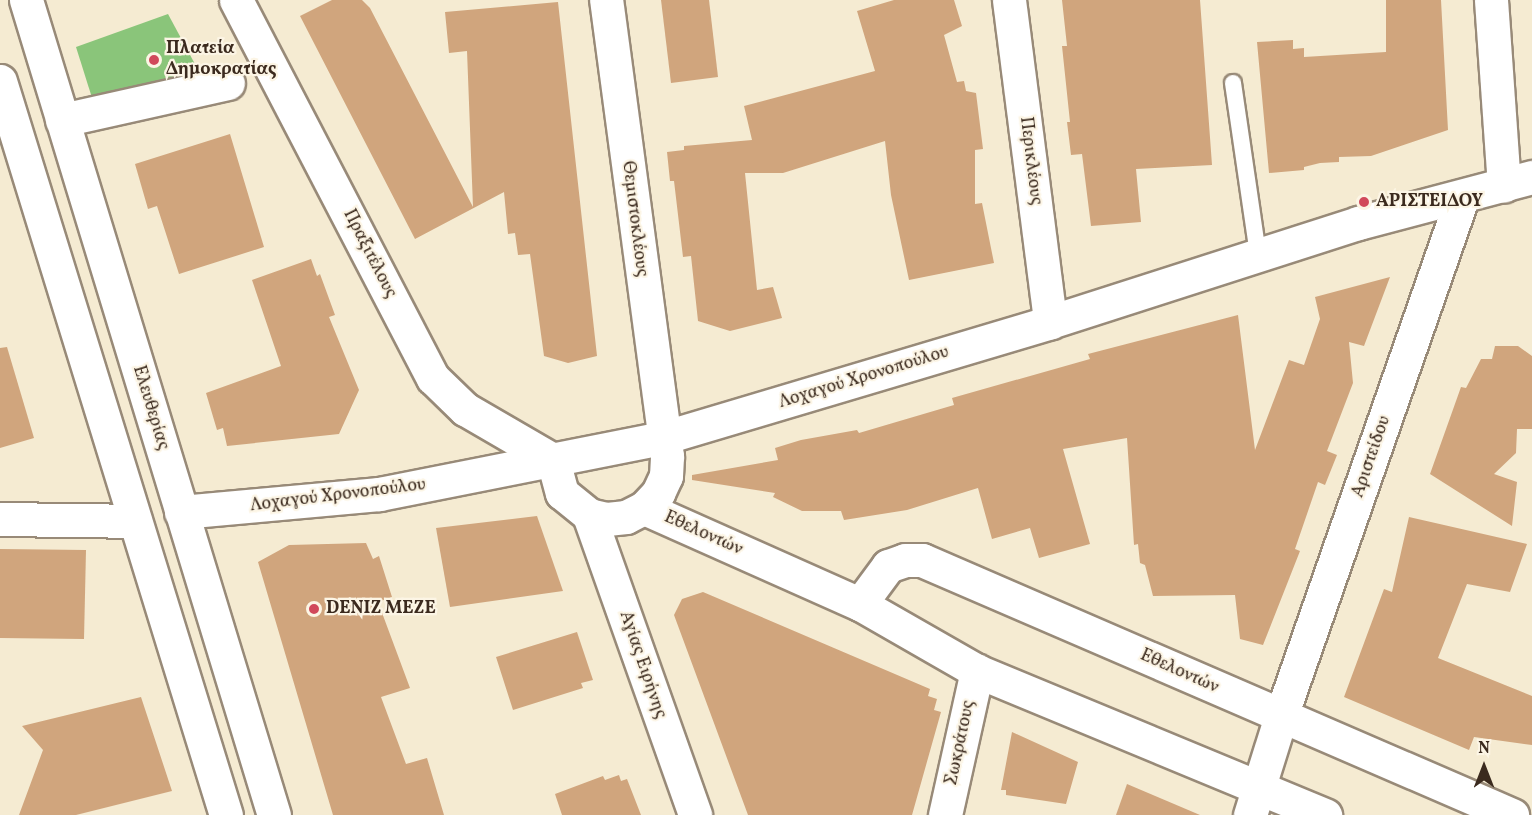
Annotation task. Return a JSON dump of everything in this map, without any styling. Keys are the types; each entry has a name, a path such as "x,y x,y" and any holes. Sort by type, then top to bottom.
{"street":[{"name":"Ελευθερίας","path":"26,0 274,815"},
{"name":"Πραξιτέλους","path":"236,0 433,378 465,409 553,460"},
{"name":"Θεμιστοκλέους","path":"606,0 662,438 667,456 666,476 658,493 644,508"},
{"name":"Περικλέους","path":"1009,0 1050,322"},
{"path":"1491,0 1518,182"},
{"path":"0,81 226,815"},
{"path":"62,120 228,83"},
{"name":"Λοχαγού Χρονοπούλου","path":"181,512 379,495 662,438 1050,322 1358,224 1518,182"},
{"name":"Αριστείδου","path":"1255,802 1281,716 1462,198"},
{"path":"553,460 562,493 589,515 607,519 626,517 644,508"},
{"name":"Εθελοντών","path":"644,508 860,604 977,671 1255,802 1325,815"},
{"name":"Αγίας Ειρήνης","path":"589,515 695,815"},
{"path":"0,519 135,521"},
{"name":"Εθελοντών","path":"860,604 888,566 905,560 922,560 1512,815"},
{"name":"Σωκράτους","path":"945,815 977,671"}],"lane":[{"path":"1233,83 1258,255"}],"green space":[{"path":"168,14 203,79 93,101 76,47"}],"building":[{"path":"332,0 362,0 370,8 473,207 467,51 449,53 445,12 558,2 597,356 568,363 544,356 530,254 518,255 515,233 508,234 504,192 415,239 300,16"},
{"path":"661,0 709,0 718,77 671,83"},
{"path":"894,0 954,0 962,26 944,35 957,82 964,81 966,91 976,93 983,149 975,150 975,204 982,203 994,263 909,280 891,195 885,141 783,173 745,173 757,290 773,287 782,318 730,331 698,321 691,256 683,257 674,181 670,181 667,152 684,150 684,146 752,140 744,106 875,71 857,11"},
{"path":"1062,0 1200,0 1212,165 1136,169 1141,222 1091,226 1082,154 1071,155 1062,46 1067,46"},
{"path":"1386,0 1441,0 1448,130 1371,156 1339,157 1339,162 1320,163 1304,167 1304,170 1269,173 1257,42 1293,40 1293,49 1304,48 1304,57 1386,52"},
{"path":"230,134 264,247 179,274 157,206 148,209 135,164"},
{"path":"311,259 317,276 320,274 335,315 329,317 359,390 339,434 227,446 223,428 217,430 206,393 281,366 252,280"},
{"path":"1390,277 1364,346 1349,342 1353,383 1327,451 1337,455 1325,485 1318,482 1295,549 1300,551 1263,645 1240,639 1235,595 1153,596 1145,565 1140,563 1138,544 1134,545 1127,438 1063,449 1090,544 1039,558 1030,528 992,539 978,488 907,510 844,520 841,511 802,511 773,497 775,493 692,480 692,475 778,460 775,448 801,440 857,430 859,433 954,405 952,398 1090,359 1088,354 1238,315 1255,450 1289,360 1304,365 1320,319 1315,297"},
{"path":"1495,346 1518,346 1532,356 1532,429 1517,429 1516,453 1494,474 1517,482 1512,526 1430,474 1461,387 1466,388 1481,359 1492,359"},
{"path":"7,347 34,438 0,448 0,348"},
{"path":"537,516 563,591 450,607 436,528"},
{"path":"1409,517 1527,544 1510,592 1467,584 1438,658 1532,696 1532,745 1474,737 1469,750 1344,697 1384,589 1392,592"},
{"path":"366,543 373,559 379,556 392,597 378,602 410,688 381,697 406,764 427,758 444,815 333,815 258,562 289,545"},
{"path":"0,549 86,550 84,639 0,638"},
{"path":"703,592 930,689 928,696 937,699 934,710 941,712 912,815 748,815 674,615 682,599"},
{"path":"577,632 593,680 581,683 583,688 513,710 496,657"},
{"path":"141,697 172,791 76,815 19,815 43,750 22,726"},
{"path":"1012,732 1078,762 1066,804 1006,795 1006,790 1001,790"},
{"path":"619,775 621,781 627,779 641,815 562,815 555,794 603,776 605,780"},
{"path":"1127,784 1200,815 1116,815"}],"place":[{"name":"Πλατεία Δημοκρατίας","path":"154,60"},
{"name":"ΑΡΙΣΤΕΙΔΟΥ","path":"1364,202"},
{"name":"DENIZ MEZE","path":"314,609"}]}
